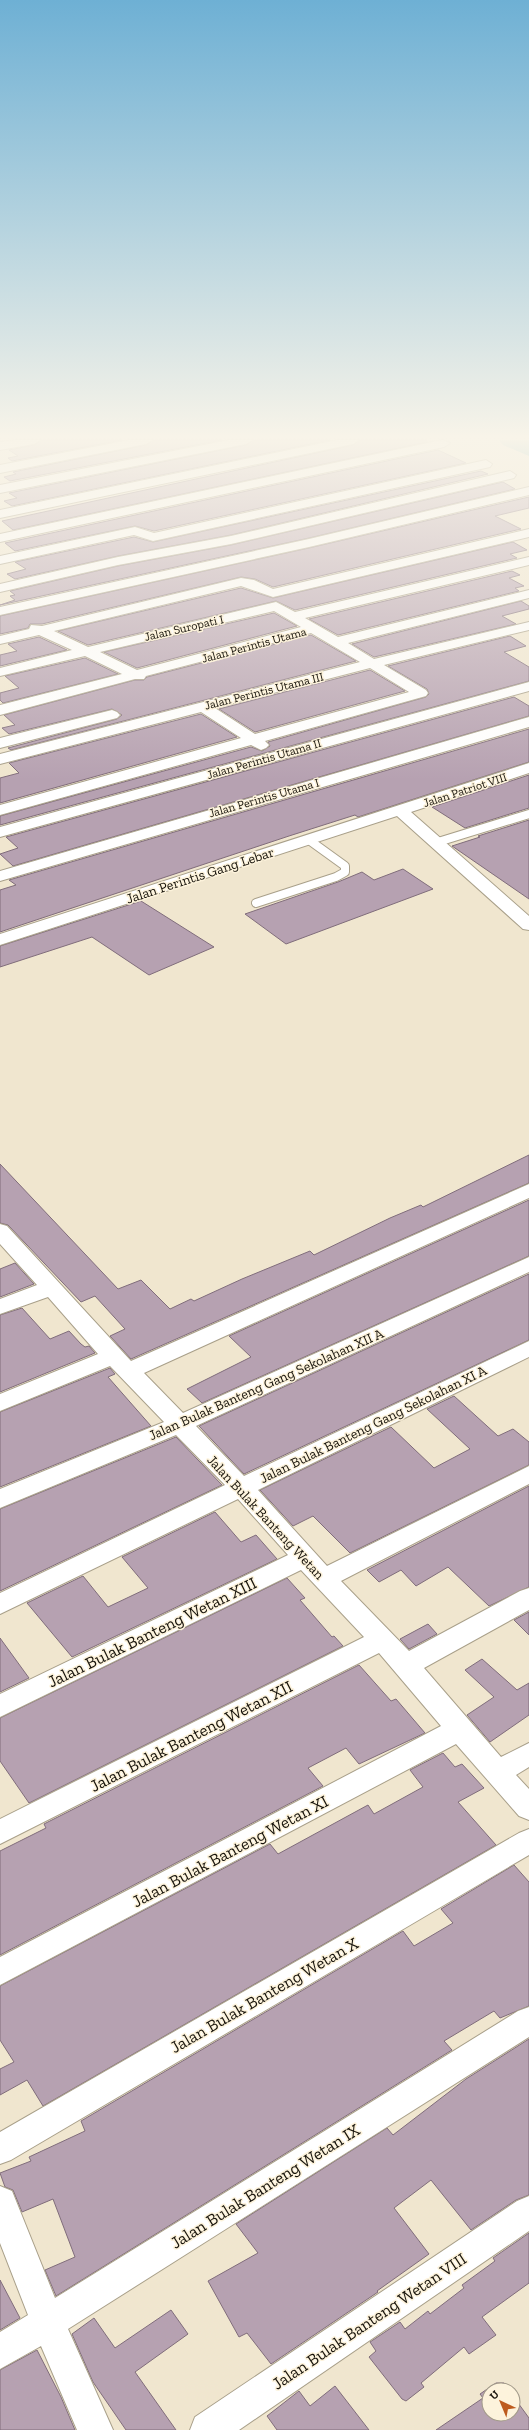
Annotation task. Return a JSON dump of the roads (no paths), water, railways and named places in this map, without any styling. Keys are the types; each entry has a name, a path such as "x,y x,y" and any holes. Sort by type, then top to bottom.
{"street":[{"path":"0,560 31,553"},
{"path":"0,588 162,553"},
{"path":"0,611 262,553"},
{"path":"0,640 241,582 248,582 266,592 273,593 442,553"},
{"path":"295,616 529,561"},
{"path":"337,642 529,594"},
{"name":"Jalan Suropati I","path":"0,672 276,606 315,628"},
{"path":"0,611 138,676"},
{"name":"Jalan Perintis Utama III","path":"0,759 374,663 529,626"},
{"name":"Jalan Perintis Utama","path":"0,710 138,676 315,628 421,693 253,741"},
{"name":"Jalan Perintis Utama II","path":"0,832 529,686"},
{"path":"203,707 253,741 279,755"},
{"path":"0,743 112,716"},
{"name":"Jalan Perintis Utama I","path":"0,876 529,722"},
{"path":"0,810 253,741"},
{"name":"Jalan Patriot VIII","path":"401,811 529,768"},
{"path":"401,811 438,842 529,925"},
{"name":"Jalan Perintis Gang Lebar","path":"0,940 401,811"},
{"path":"0,1403 121,1364 529,1190"},
{"name":"Jalan Bulak Banteng Wetan","path":"0,1230 121,1364 178,1425 242,1488 324,1580 406,1665 459,1729 529,1808"},
{"name":"Jalan Bulak Banteng Gang Sekolahan XII A","path":"0,1498 178,1425 529,1264"},
{"path":"0,1307 51,1288"},
{"name":"Jalan Bulak Banteng Gang Sekolahan XI A","path":"0,1604 529,1348"},
{"path":"324,1580 529,1474"},
{"name":"Jalan Bulak Banteng Wetan XIII","path":"0,1706 304,1558"},
{"path":"406,1665 529,1598"},
{"name":"Jalan Bulak Banteng Wetan XII","path":"0,1832 381,1640"},
{"name":"Jalan Bulak Banteng Wetan XI","path":"0,1972 459,1729"},
{"path":"498,1772 529,1754"},
{"name":"Jalan Bulak Banteng Wetan X","path":"0,2149 529,1841"},
{"name":"Jalan Bulak Banteng Wetan IX","path":"0,2352 529,2021"},
{"path":"0,2202 48,2322 95,2430"},
{"name":"Jalan Bulak Banteng Wetan VIII","path":"208,2430 529,2212"}],"lane":[{"path":"438,842 529,814"},
{"path":"256,903 336,877 344,872 345,866 309,840"}]}
